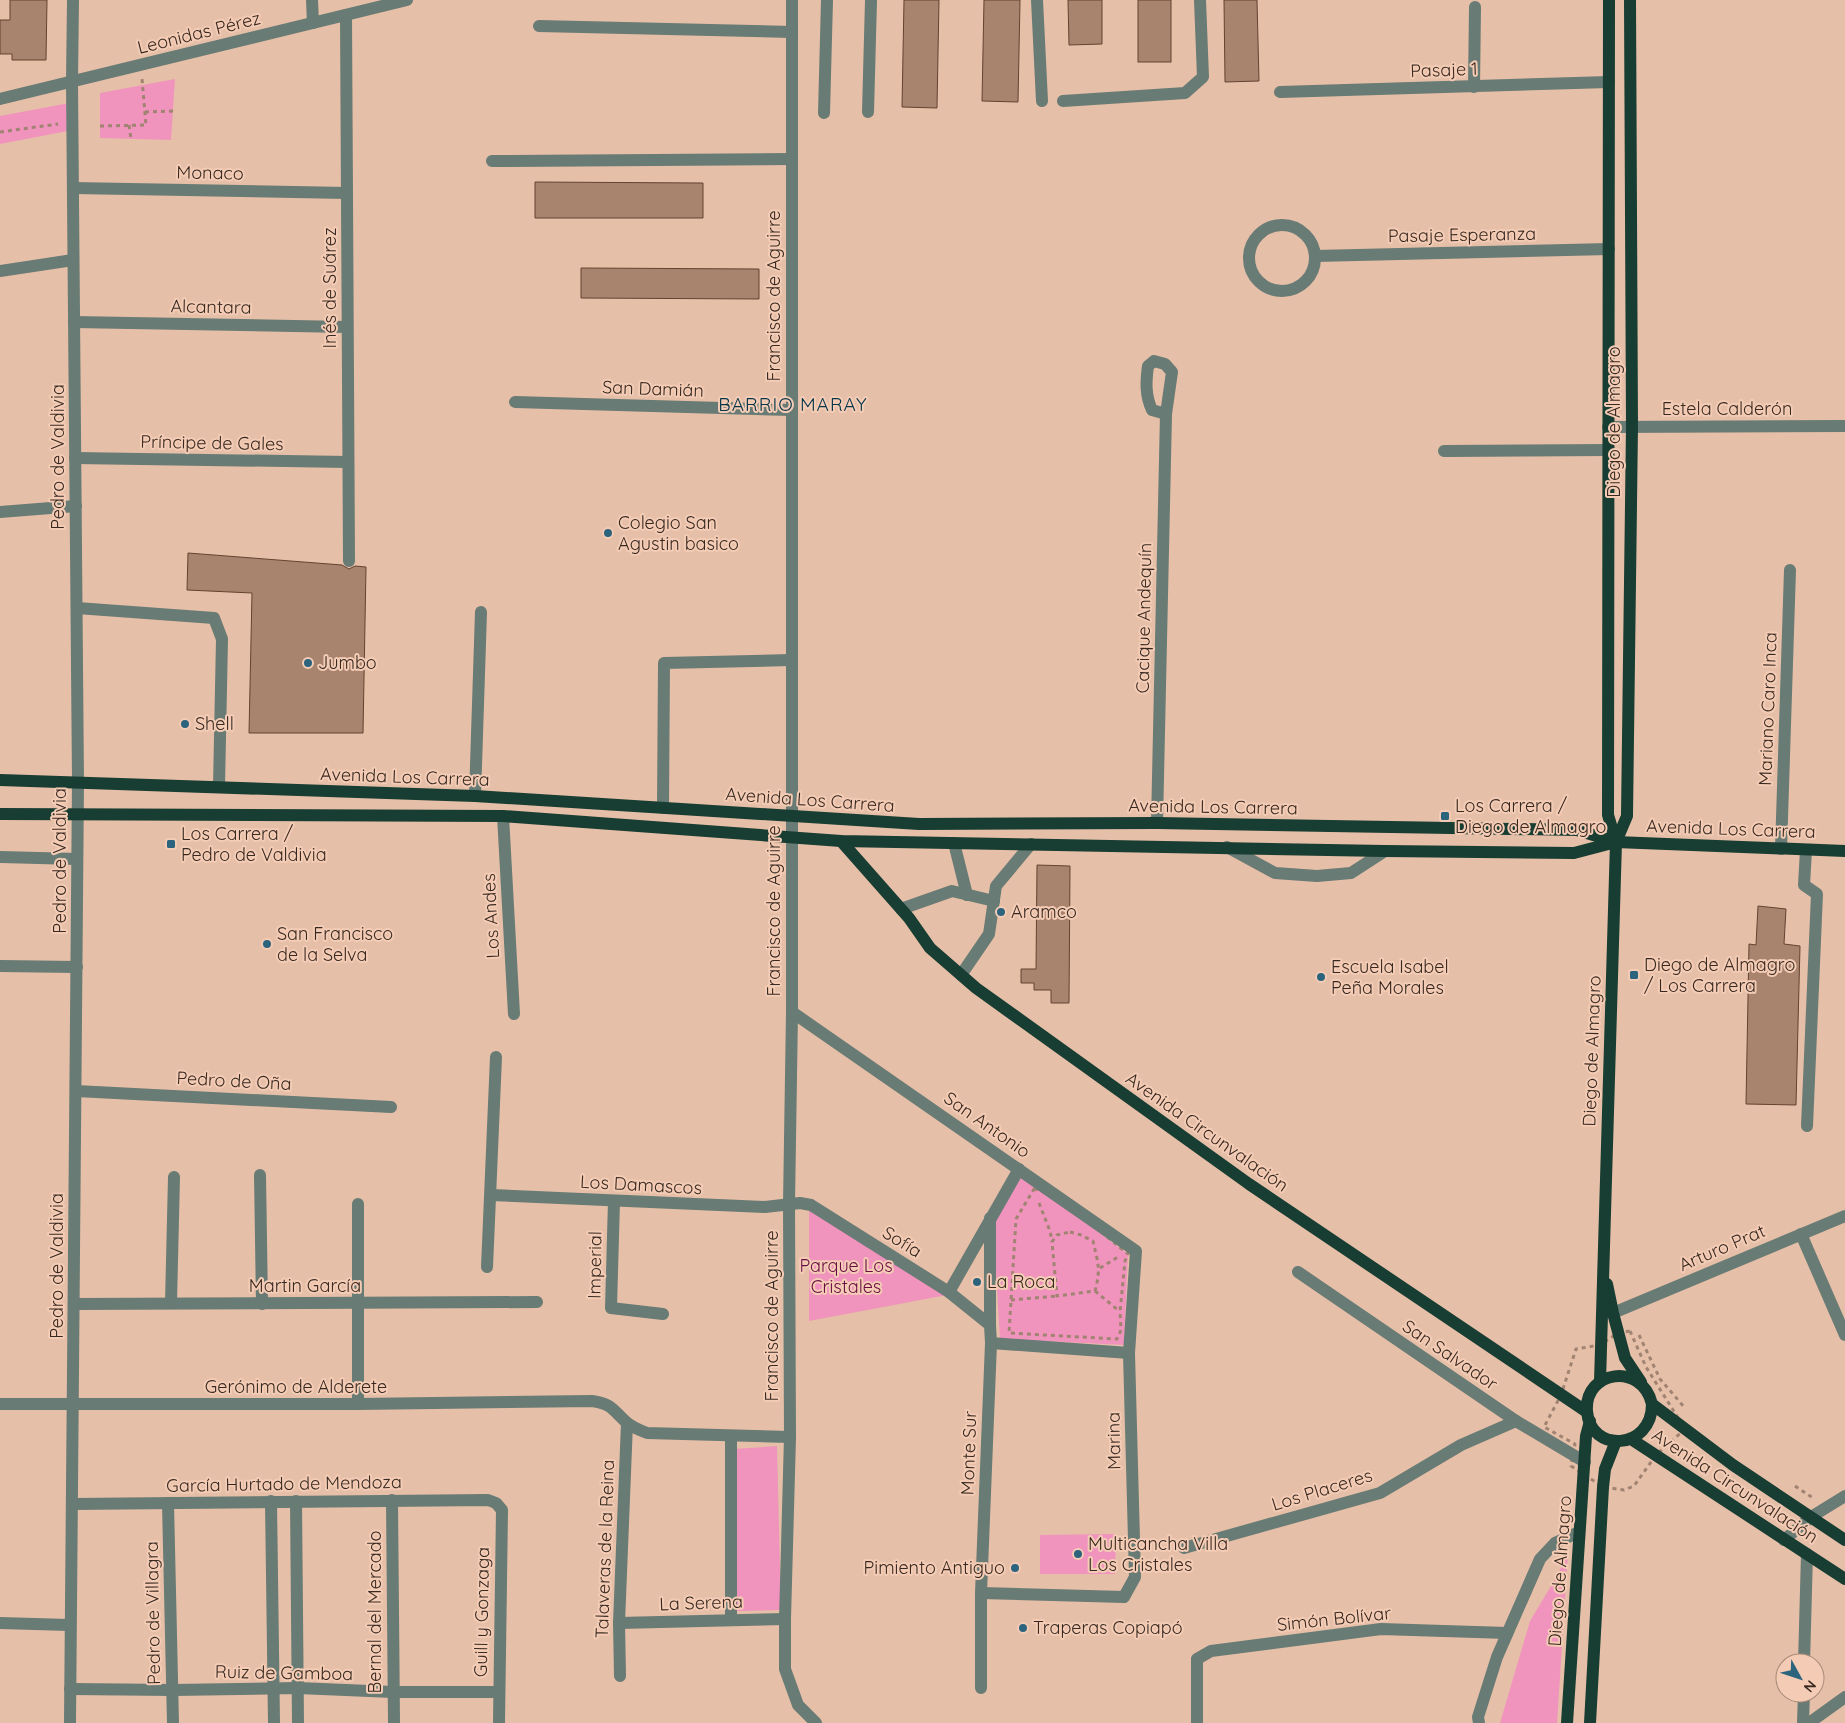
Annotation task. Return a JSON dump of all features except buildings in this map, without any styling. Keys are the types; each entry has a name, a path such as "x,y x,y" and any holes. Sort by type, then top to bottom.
{"main road":[{"name":"Diego de Almagro","path":"1600,1382 1616,842 1608,816 1609,0"},
{"name":"Diego de Almagro","path":"1616,842 1627,816 1632,426 1630,0"},
{"name":"Avenida Los Carrera","path":"0,780 475,796 919,824 1157,823 1578,830 1616,842 1845,851"},
{"name":"Avenida Los Carrera","path":"0,814 503,816 841,841 1385,851 1574,853 1616,842"},
{"name":"Avenida Circunvalación","path":"841,841 901,909 930,948 976,988 1249,1184 1561,1394 1588,1417 1600,1435 1616,1441 1631,1439 1645,1429 1652,1413 1652,1404 1646,1388"},
{"name":"Diego de Almagro","path":"1603,1262 1613,1313 1625,1358 1646,1388"},
{"path":"1588,1417 1590,1396 1600,1382 1607,1378 1624,1376 1632,1378 1646,1388"},
{"name":"Avenida Circunvalación","path":"1652,1404 1733,1465 1845,1540"},
{"name":"Diego de Almagro","path":"1566,1723 1588,1417"},
{"name":"Avenida Circunvalación","path":"1631,1439 1845,1579"},
{"path":"1590,1723 1603,1487 1605,1469 1616,1441"}],"street":[{"name":"Pedro de Valdivia","path":"70,1723 78,814 73,260 73,0"},
{"path":"312,0 313,23"},
{"name":"Leonidas Pérez","path":"0,99 407,0"},
{"name":"Francisco de Aguirre","path":"792,0 792,1012 789,1204 790,1438 785,1669 798,1705 816,1723"},
{"path":"824,113 827,0"},
{"path":"868,112 871,0"},
{"path":"1038,0 1042,101"},
{"path":"1063,101 1185,93 1203,77 1200,0"},
{"path":"1474,87 1475,8"},
{"name":"Inés de Suárez","path":"346,15 349,561"},
{"path":"539,26 792,32"},
{"name":"Pasaje 1","path":"1280,92 1609,82"},
{"path":"492,161 791,159"},
{"name":"Monaco","path":"73,188 347,193"},
{"path":"1283,225 1295,227 1307,236 1313,246 1315,256 1314,268 1308,279 1300,286 1289,291 1277,292 1269,289 1256,280 1249,266 1250,250 1257,236 1272,227 1283,225"},
{"name":"Pasaje Esperanza","path":"1315,256 1609,249"},
{"path":"0,271 73,260"},
{"name":"Alcantara","path":"74,322 347,326"},
{"name":"San Damián","path":"514,402 791,410"},
{"name":"Cacique Andequín","path":"1157,823 1166,414"},
{"name":"Estela Calderón","path":"1608,427 1845,426"},
{"path":"1444,452 1608,450"},
{"name":"Príncipe de Gales","path":"75,458 348,462"},
{"path":"0,512 76,506"},
{"name":"Mariano Caro Inca","path":"1781,849 1790,570"},
{"path":"77,608 214,618 222,639 219,787"},
{"path":"475,796 481,612"},
{"path":"662,808 664,663 791,660"},
{"name":"Los Andes","path":"503,816 514,1014"},
{"path":"954,843 968,895"},
{"path":"961,975 989,934 996,886 1031,844"},
{"path":"1227,847 1275,873 1317,876 1351,873 1385,851"},
{"path":"1806,850 1804,885 1817,894 1807,1126"},
{"path":"0,857 77,859"},
{"path":"901,909 952,891 994,901"},
{"path":"0,966 77,967"},
{"name":"San Antonio","path":"792,1012 1136,1251 1135,1282"},
{"path":"487,1267 496,1057"},
{"name":"Pedro de Oña","path":"76,1091 391,1107"},
{"path":"949,1292 1019,1169"},
{"path":"260,1175 262,1304"},
{"path":"171,1304 174,1177"},
{"name":"Los Damascos","path":"491,1195 765,1207 789,1204"},
{"name":"Imperial","path":"614,1201 611,1308 662,1314"},
{"path":"358,1204 358,1404"},
{"name":"Sofía","path":"789,1204 811,1205 949,1292 990,1326"},
{"name":"Arturo Prat","path":"1613,1313 1845,1216"},
{"name":"Monte Sur","path":"981,1688 981,1592 991,1343 990,1218"},
{"path":"1801,1234 1845,1335"},
{"name":"San Salvador","path":"1298,1272 1516,1421 1585,1462"},
{"name":"Marina","path":"981,1592 1124,1596 1135,1577 1129,1353 1135,1282"},
{"name":"Martin García","path":"74,1304 537,1302"},
{"path":"991,1343 1129,1353"},
{"name":"Gerónimo de Alderete","path":"0,1404 358,1404 592,1401 604,1403 614,1409 626,1422"},
{"name":"Los Placeres","path":"1184,1548 1380,1493 1461,1445 1516,1421"},
{"path":"626,1422 647,1433 790,1438"},
{"name":"Talaveras de la Reina","path":"620,1676 619,1622 626,1422"},
{"path":"731,1436 731,1619"},
{"path":"1784,1540 1810,1517 1845,1496"},
{"name":"García Hurtado de Mendoza","path":"72,1504 392,1500 488,1500 496,1503"},
{"name":"Bernal del Mercado","path":"392,1500 394,1723"},
{"path":"271,1501 274,1723"},
{"path":"296,1501 298,1723"},
{"name":"Pedro de Villagra","path":"168,1503 173,1723"},
{"name":"Guill y Gonzaga","path":"496,1503 502,1510 499,1723"},
{"path":"1478,1723 1478,1717 1497,1657 1535,1570 1547,1550 1562,1538 1579,1532"},
{"path":"1804,1653 1807,1554"},
{"name":"La Serena","path":"619,1622 785,1619"},
{"path":"0,1623 70,1625"},
{"name":"Simón Bolívar","path":"1197,1723 1197,1660 1211,1651 1381,1629 1507,1634"},
{"name":"Ruiz de Gamboa","path":"70,1689 298,1688 393,1692 498,1692"},
{"path":"1809,1723 1845,1697"},
{"path":"1803,1723 1804,1703"}],"path":[{"path":"100,126 146,124 141,65"},
{"path":"145,112 173,110"},
{"path":"0,132 59,124"},
{"path":"129,125 131,139"},
{"path":"1034,1189 1042,1190 1066,1206 1128,1254 1125,1261 1120,1312 1121,1330 1117,1339 1009,1333 1016,1219 1034,1189"},
{"path":"1038,1190 1040,1209 1050,1231 1058,1296"},
{"path":"1052,1242 1057,1235 1070,1232 1093,1241 1100,1268 1095,1291"},
{"path":"1100,1268 1115,1258 1128,1254"},
{"path":"1011,1300 1095,1291 1120,1312"},
{"path":"1630,1331 1646,1367 1685,1429 1656,1455 1634,1486 1624,1490 1603,1487 1584,1476 1572,1466 1575,1444 1544,1427 1561,1394 1576,1349 1600,1345 1618,1333 1630,1331"},
{"path":"1639,1335 1660,1378 1688,1413"},
{"path":"1794,1485 1827,1507"}],"green space":[{"path":"175,79 171,140 100,138 100,93"},
{"path":"67,104 68,131 0,144 0,116"},
{"path":"1022,1176 1128,1254 1124,1345 1000,1339 993,1219"},
{"name":"Parque Los Cristales","path":"809,1208 947,1295 809,1321"},
{"path":"777,1446 781,1610 736,1611 734,1449"},
{"name":"Multicancha Villa Los Cristales","path":"1116,1534 1115,1574 1040,1574 1040,1535"},
{"path":"1568,1552 1557,1723 1500,1723 1530,1621 1557,1576"}],"place":[{"name":"Colegio San Agustin basico","path":"608,533"},
{"name":"Jumbo","path":"308,663"},
{"name":"Shell","path":"185,724"},
{"name":"Los Carrera / Diego de Almagro","path":"1445,816"},
{"name":"Los Carrera / Pedro de Valdivia","path":"171,844"},
{"name":"Aramco","path":"1001,912"},
{"name":"San Francisco de la Selva","path":"267,944"},
{"name":"Diego de Almagro / Los Carrera","path":"1634,975"},
{"name":"Escuela Isabel Peña Morales","path":"1321,977"},
{"name":"La Roca","path":"977,1282"},
{"name":"Multicancha Villa Los Cristales","path":"1078,1554"},
{"name":"Pimiento Antiguo","path":"1015,1568"},
{"name":"Traperas Copiapó","path":"1023,1628"}],"district":[{"name":"BARRIO MARAY","path":"793,404"}]}
